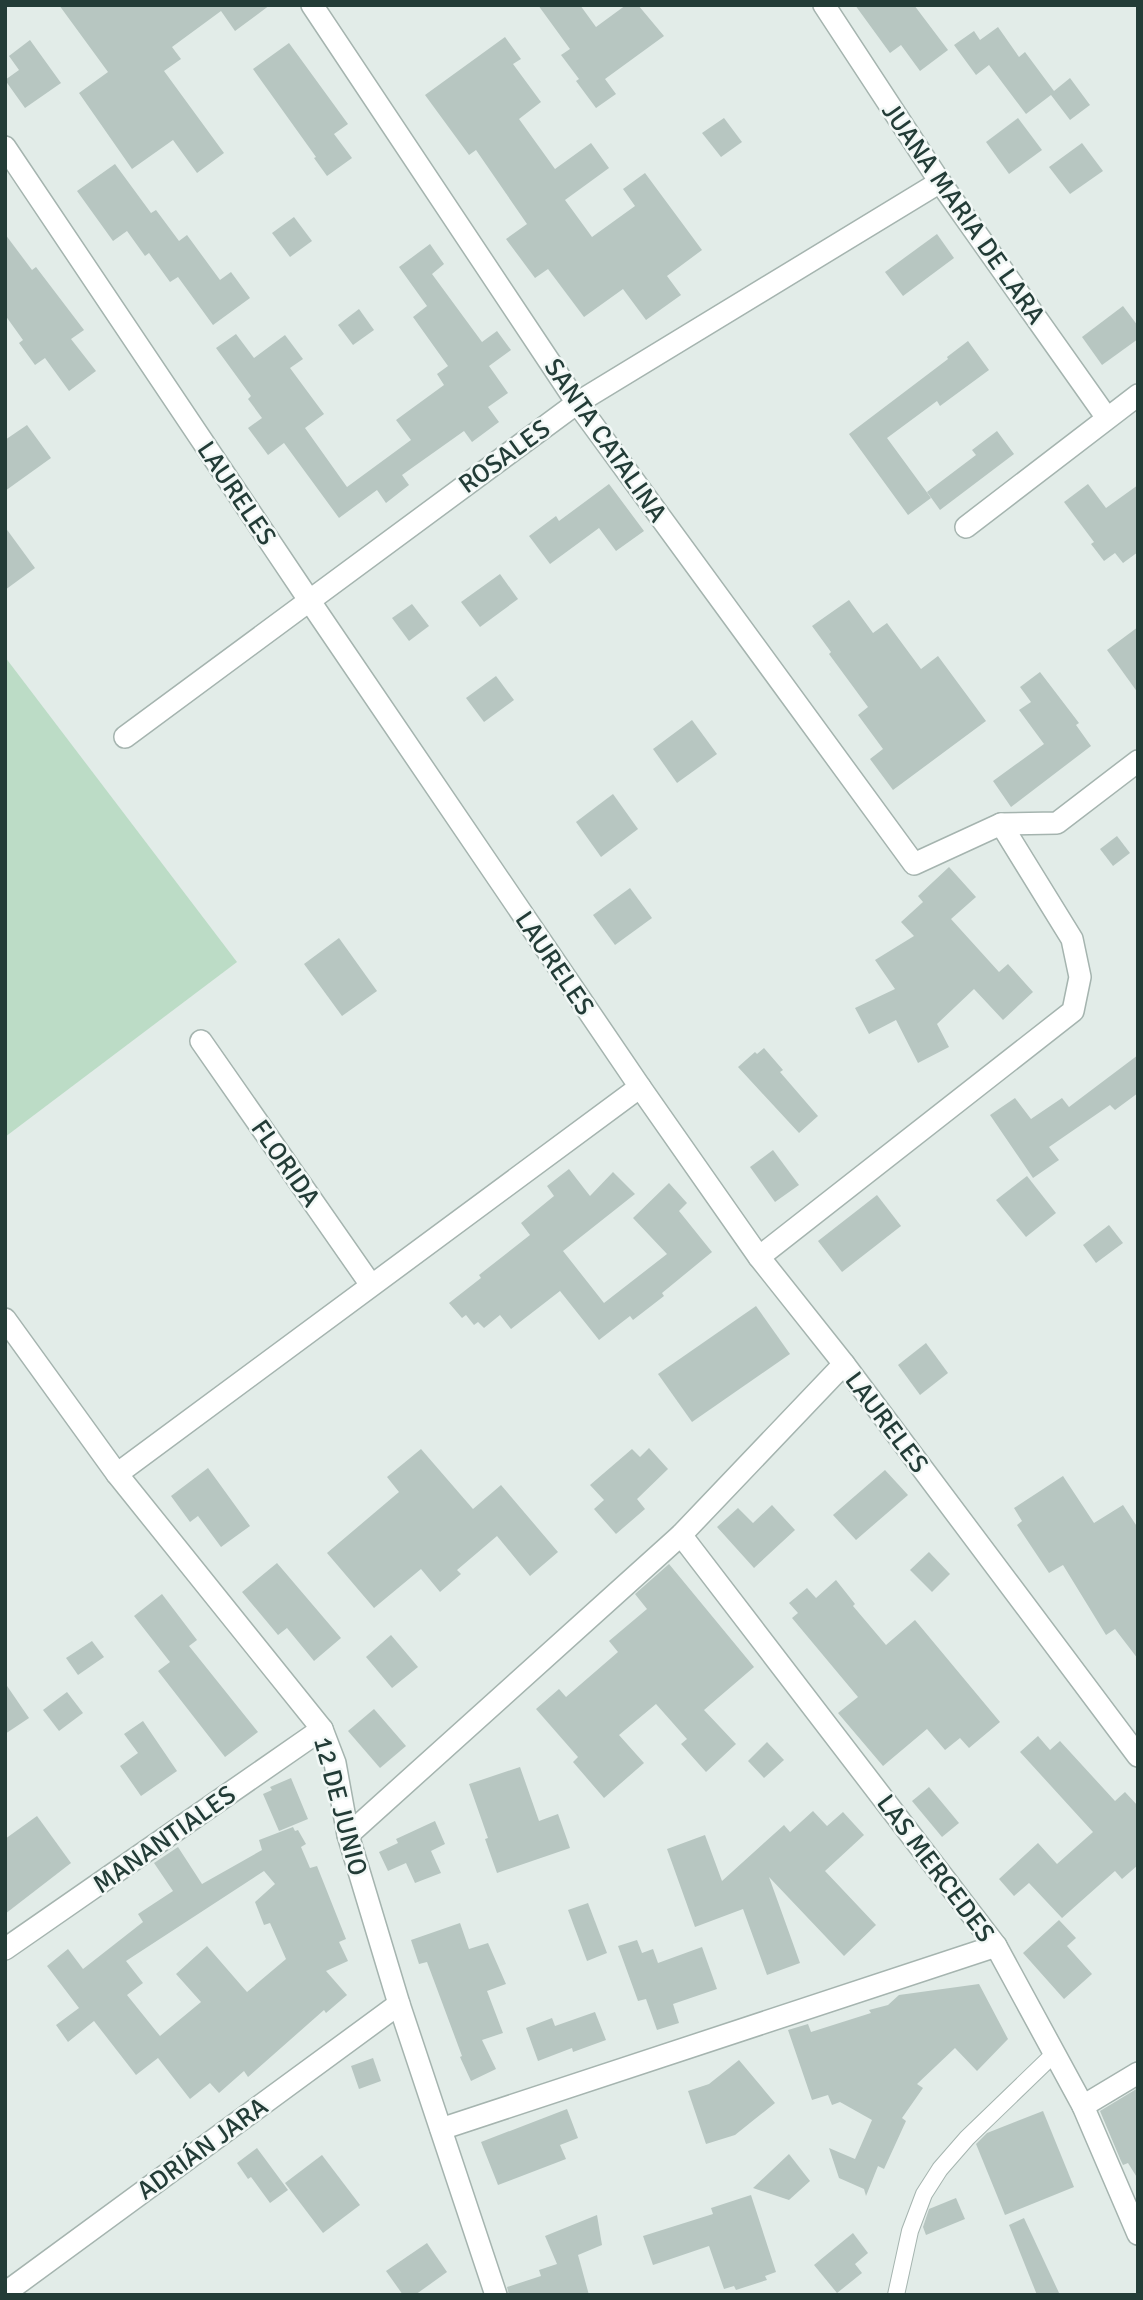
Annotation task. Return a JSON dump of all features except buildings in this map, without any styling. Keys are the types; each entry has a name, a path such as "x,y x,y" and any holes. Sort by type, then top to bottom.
{"street":[{"name":"SANTA CATALINA","path":"312,5 577,402 914,864 1001,824"},
{"name":"JUANA MARIA DE LARA","path":"824,5 940,182 1108,418"},
{"name":"LAURELES","path":"5,146 309,600 640,1087 759,1257 844,1364 1138,1756"},
{"name":"ROSALES","path":"125,737 577,402 940,182"},
{"path":"966,527 1138,395"},
{"path":"1001,824 1057,823 1138,761"},
{"path":"759,1257 1073,1011 1080,977 1072,939 1001,824"},
{"name":"FLORIDA","path":"201,1041 371,1285"},
{"path":"117,1474 640,1087"},
{"name":"12 DE JUNIO","path":"5,1319 117,1474 322,1729 335,1763 348,1835 399,2004 496,2295"},
{"path":"348,1835 681,1535 844,1364"},
{"name":"LAS MERCEDES","path":"681,1535 996,1946 1083,2106 1138,2234"},
{"name":"MANANTIALES","path":"5,1949 322,1729"},
{"path":"441,2129 996,1946"},
{"name":"ADRIÁN JARA","path":"5,2293 399,2004"},
{"path":"1083,2106 1138,2073"}],"lane":[{"path":"896,2295 910,2231 924,2194 940,2169 967,2138 1055,2054"}],"green space":[{"path":"5,657 237,962 5,1137"}]}
